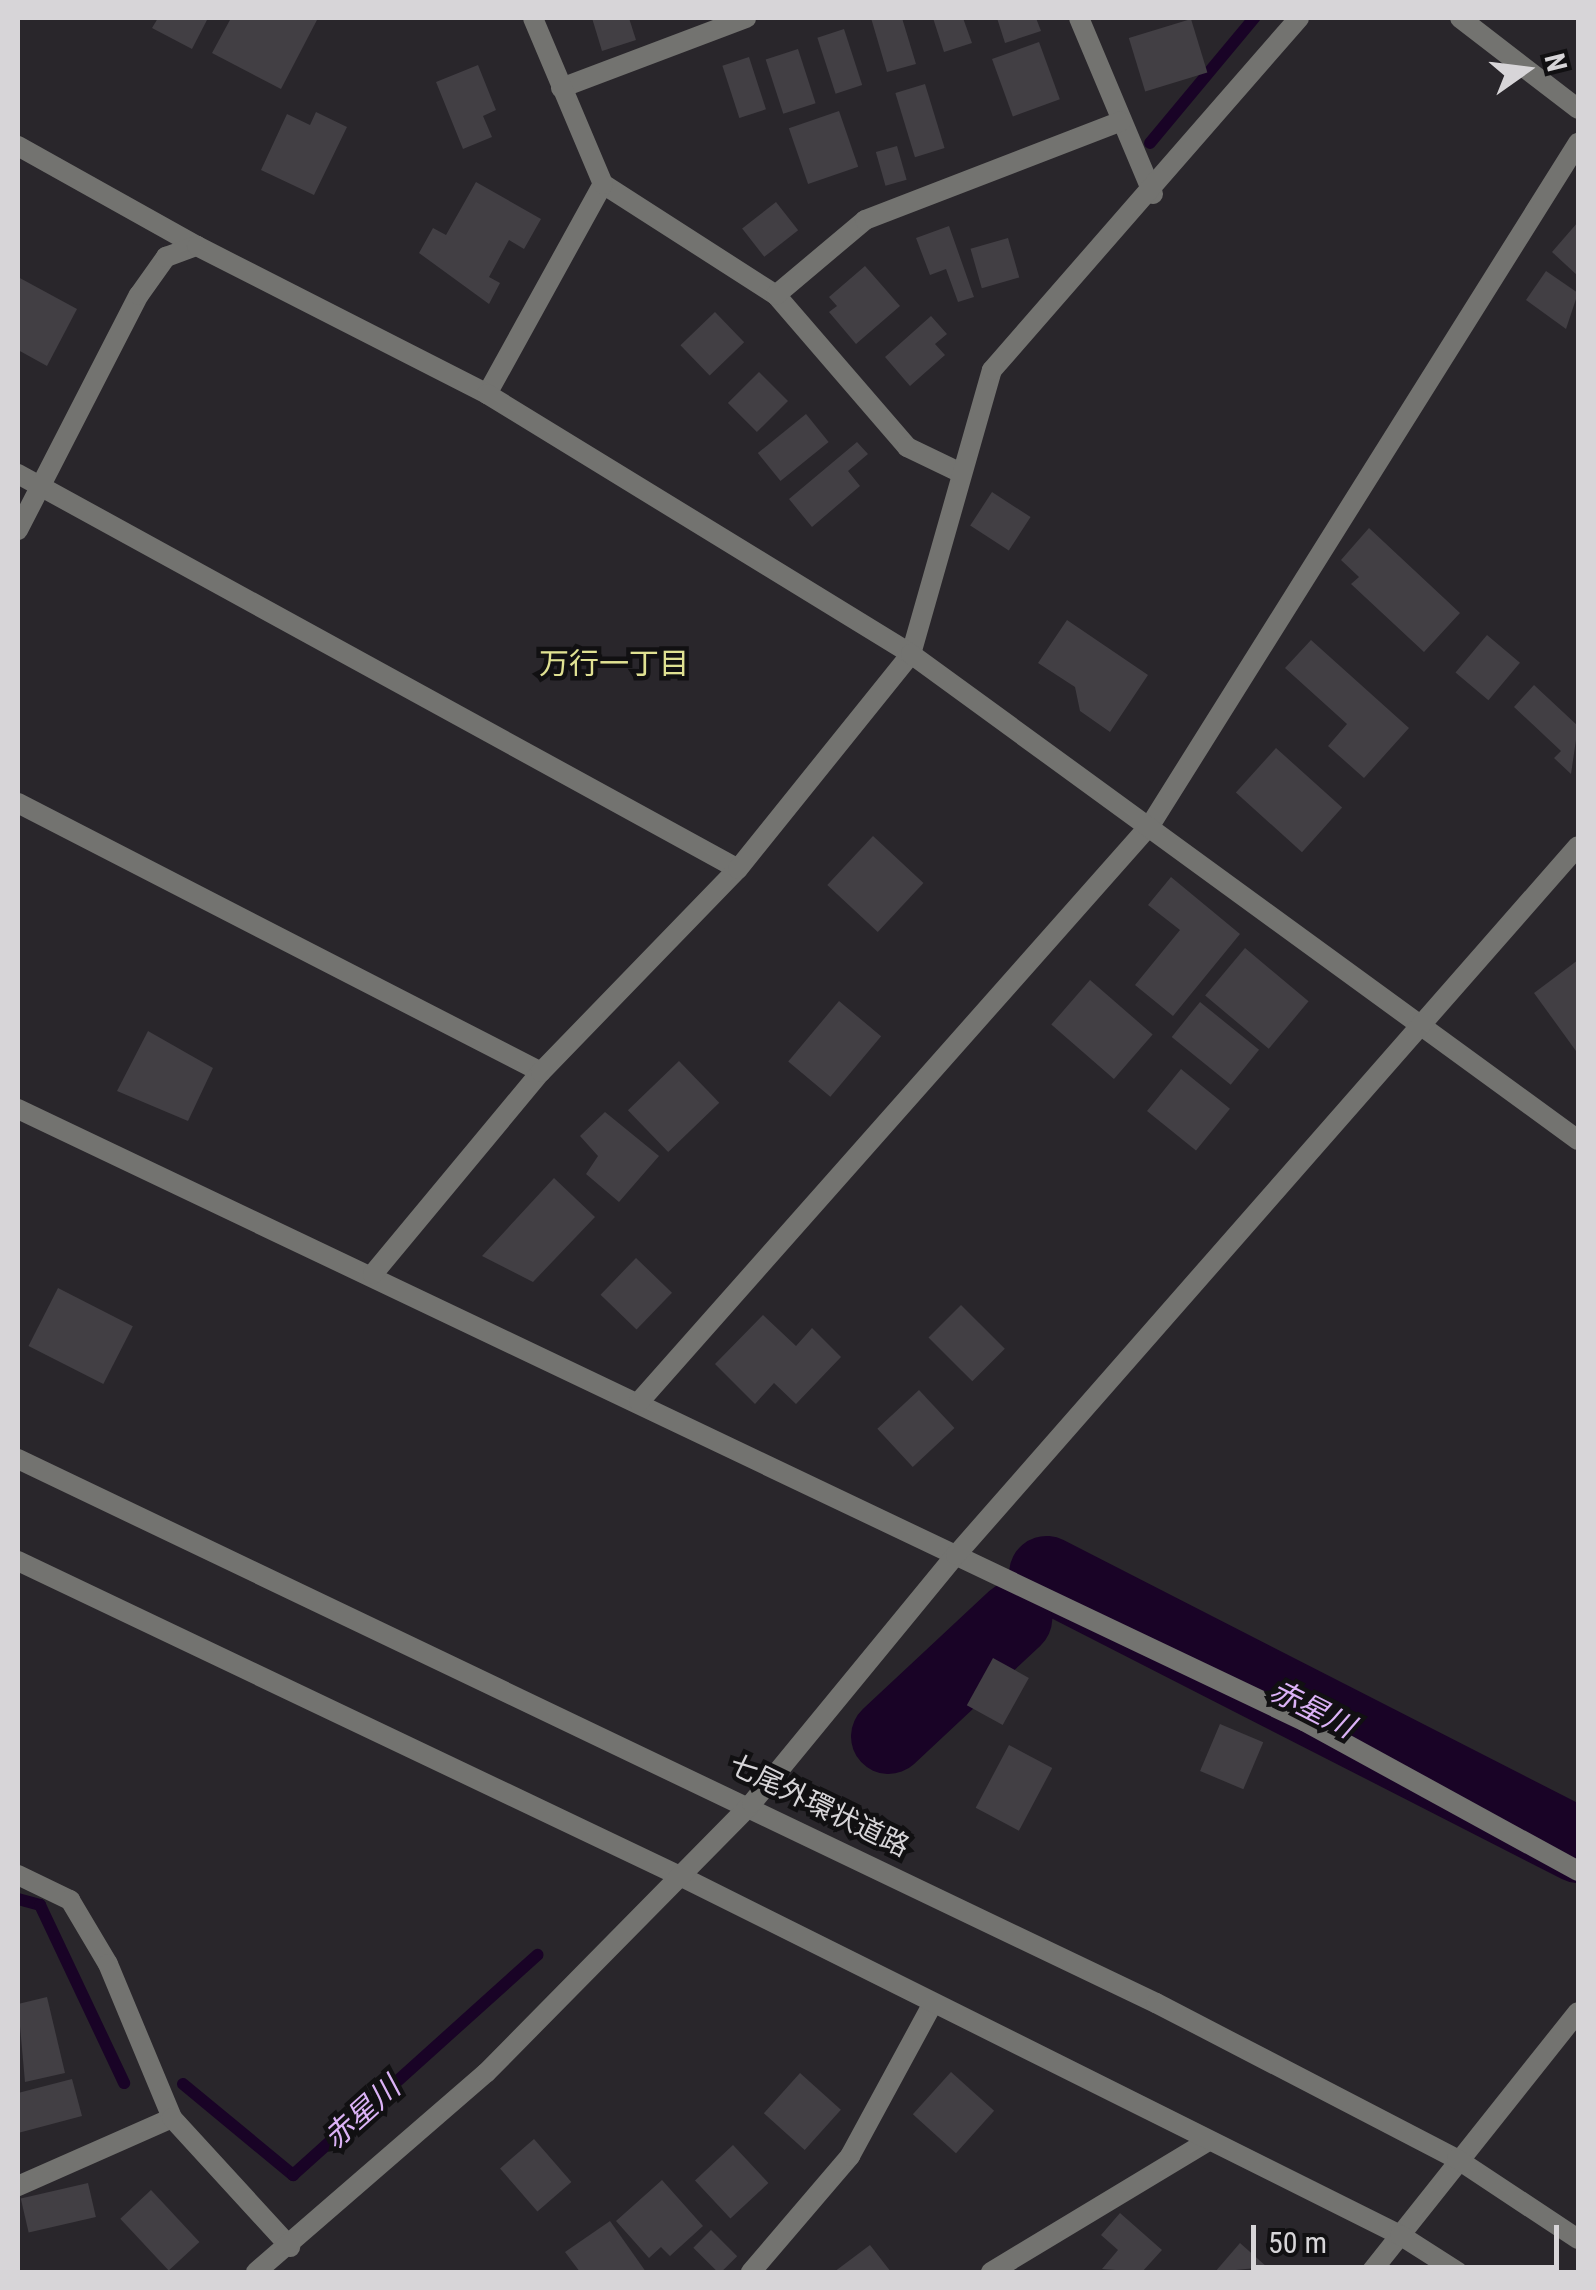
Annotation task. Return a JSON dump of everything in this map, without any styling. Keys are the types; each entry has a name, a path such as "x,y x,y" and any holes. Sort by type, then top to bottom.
{"street":[{"path":"533,18 603,184 776,295 907,447 961,473"},
{"path":"561,88 746,18"},
{"path":"1080,18 1153,194"},
{"path":"373,1274 542,1072 738,868 912,654 992,370 1153,194 1298,18"},
{"path":"1460,18 1578,108"},
{"path":"776,295 865,220 1120,121"},
{"path":"639,1402 1151,824 1578,144"},
{"path":"18,146 197,246 487,394 912,654 1151,824 1578,1140"},
{"path":"487,394 603,184"},
{"path":"18,530 139,295 166,257 197,246"},
{"path":"18,474 738,868"},
{"path":"18,803 542,1072"},
{"path":"256,2272 290,2247 486,2073 752,1803 956,1556 1578,846"},
{"path":"18,1110 373,1274 1304,1721 1578,1871"},
{"name":"七尾外環状道路","path":"18,1459 752,1803 1457,2159 1578,2239"},
{"path":"18,1561 680,1876 1400,2235 1458,2272"},
{"path":"18,1875 70,1900 108,1964 172,2118 290,2247"},
{"path":"751,2272 850,2156 932,2005"},
{"path":"1371,2272 1457,2159 1578,2012"},
{"path":"18,2186 172,2118"},
{"path":"992,2272 1208,2141"}],"building":[{"path":"158,18 208,18 192,49 152,28"},
{"path":"231,18 318,18 281,89 212,53"},
{"path":"592,18 629,18 636,40 602,51"},
{"path":"871,18 902,18 916,64 887,72"},
{"path":"933,18 963,18 972,43 944,52"},
{"path":"997,18 1036,18 1041,31 1005,43"},
{"path":"1191,19 1207,73 1145,92 1129,38"},
{"path":"844,29 862,85 836,94 817,38"},
{"path":"1039,42 1060,99 1013,116 992,59"},
{"path":"798,49 816,103 783,114 766,60"},
{"path":"749,57 766,109 739,118 722,66"},
{"path":"478,65 496,110 483,116 492,137 463,149 436,82"},
{"path":"925,84 945,148 915,157 895,93"},
{"path":"839,111 858,167 808,184 789,128"},
{"path":"316,112 347,127 314,195 261,170 287,114 310,125"},
{"path":"897,146 907,180 885,186 876,152"},
{"path":"476,182 541,219 524,249 509,240 489,277 500,283 489,304 419,253 433,228 446,235"},
{"path":"776,202 798,230 764,257 742,228"},
{"path":"1578,222 1578,276 1552,252"},
{"path":"949,226 974,297 958,302 946,269 930,275 916,238"},
{"path":"1008,238 1019,277 982,288 971,249"},
{"path":"865,266 900,306 856,344 829,312 837,306 829,297"},
{"path":"1546,271 1578,293 1566,329 1526,300"},
{"path":"18,277 77,309 47,366 18,350"},
{"path":"715,312 744,342 710,376 680,345"},
{"path":"931,316 947,334 935,344 945,355 910,386 885,357"},
{"path":"759,372 788,401 757,432 728,403"},
{"path":"806,414 829,442 780,481 758,453"},
{"path":"857,442 868,454 848,471 860,486 812,527 789,499"},
{"path":"992,492 1031,517 1009,551 970,526"},
{"path":"1369,528 1460,613 1424,652 1351,584 1359,577 1341,560"},
{"path":"1067,620 1148,675 1110,732 1080,711 1075,687 1038,663"},
{"path":"1487,635 1520,663 1488,700 1456,673"},
{"path":"1311,640 1409,728 1364,778 1328,746 1347,724 1285,668"},
{"path":"1534,685 1578,726 1571,774 1554,758 1561,751 1514,707"},
{"path":"1276,748 1342,808 1302,852 1236,793"},
{"path":"873,836 923,883 878,932 827,885"},
{"path":"1171,877 1240,934 1173,1016 1135,985 1180,930 1148,905"},
{"path":"1245,948 1309,1001 1269,1049 1205,995"},
{"path":"1578,960 1578,1049 1576,1051 1534,993"},
{"path":"1090,980 1153,1034 1114,1079 1051,1025"},
{"path":"839,1001 881,1036 830,1097 788,1062"},
{"path":"1200,1002 1259,1050 1231,1085 1172,1037"},
{"path":"148,1031 213,1068 188,1121 117,1091"},
{"path":"679,1061 719,1103 668,1152 628,1110"},
{"path":"1181,1069 1230,1109 1196,1151 1147,1111"},
{"path":"605,1112 659,1156 619,1202 586,1174 598,1156 580,1136"},
{"path":"554,1178 595,1217 533,1282 482,1256"},
{"path":"636,1258 672,1293 637,1329 601,1295"},
{"path":"58,1288 133,1326 103,1384 28,1346"},
{"path":"961,1305 1005,1349 972,1381 928,1338"},
{"path":"763,1315 796,1346 812,1328 841,1357 796,1404 774,1383 755,1404 715,1364"},
{"path":"919,1390 954,1428 913,1467 877,1429"},
{"path":"993,1658 1029,1678 1003,1725 967,1705"},
{"path":"1220,1724 1263,1742 1243,1789 1200,1771"},
{"path":"1009,1745 1052,1768 1019,1831 976,1808"},
{"path":"47,1997 65,2073 25,2082 18,2004"},
{"path":"951,2072 994,2111 956,2153 913,2114"},
{"path":"800,2073 841,2110 805,2150 764,2113"},
{"path":"72,2079 82,2116 18,2133 18,2093"},
{"path":"534,2139 571,2182 537,2212 500,2169"},
{"path":"733,2145 768,2183 730,2218 695,2180"},
{"path":"662,2180 703,2226 670,2256 661,2247 649,2258 616,2221"},
{"path":"88,2183 96,2217 29,2233 21,2199"},
{"path":"151,2190 199,2242 169,2271 120,2219"},
{"path":"1120,2213 1162,2250 1142,2272 1102,2269 1118,2250 1101,2235"},
{"path":"610,2221 646,2272 580,2272 565,2252"},
{"path":"711,2230 737,2256 718,2272 693,2248"},
{"path":"1240,2243 1267,2267 1215,2272"},
{"path":"870,2245 891,2272 834,2272"}],"waterway":[{"path":"1150,143 1254,18"},
{"name":"赤星川","path":"1046,1573 1578,1845"},
{"name":"赤星川","path":"888,1736 1014,1618"},
{"name":"赤星川","path":"18,1899 40,1905 124,2083"},
{"name":"赤星川","path":"183,2084 293,2175 537,1955"}],"district":[{"name":"万行一丁目","path":"614,664"}]}
